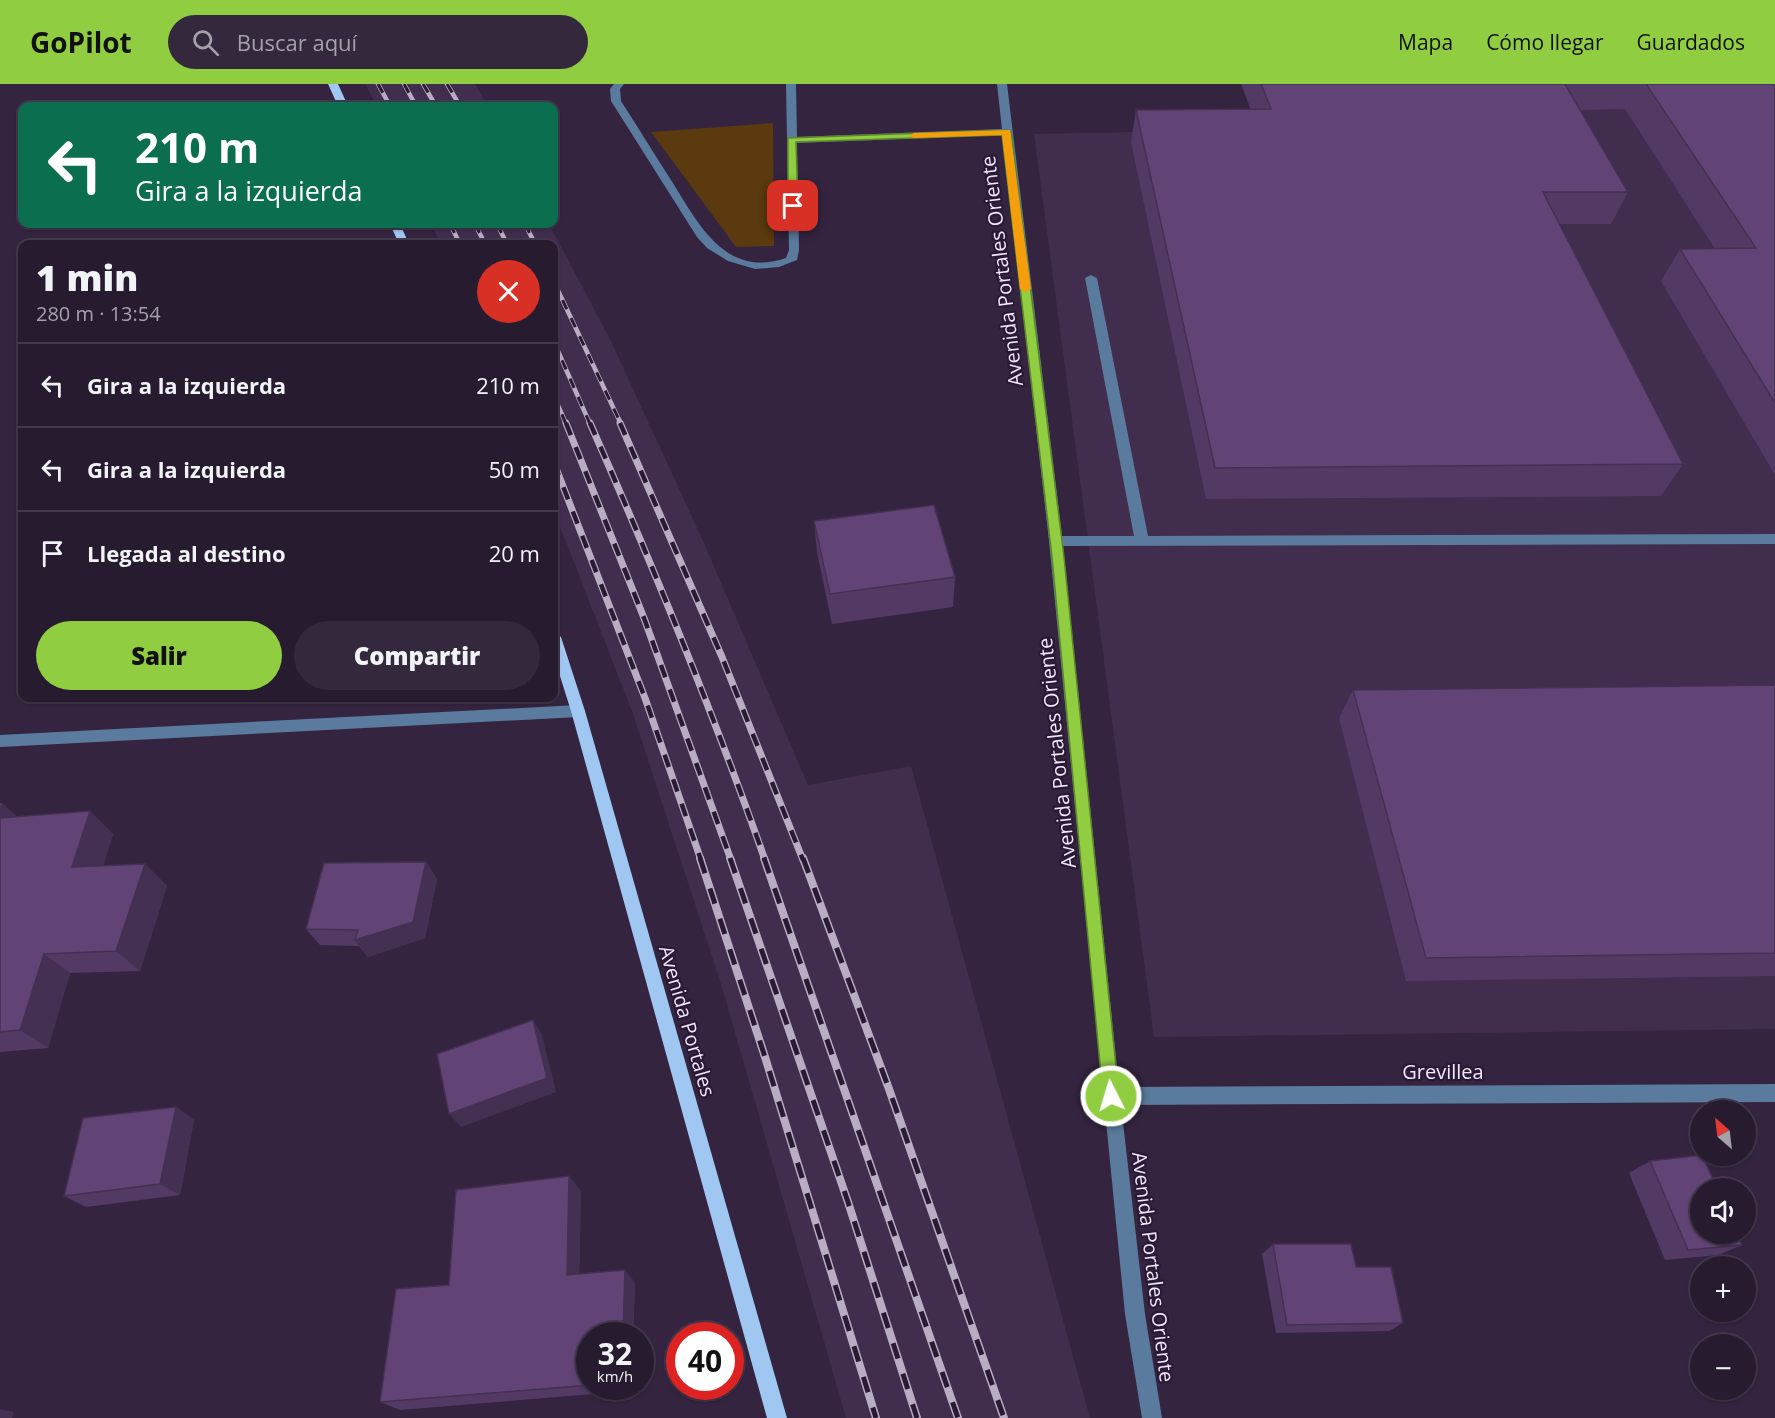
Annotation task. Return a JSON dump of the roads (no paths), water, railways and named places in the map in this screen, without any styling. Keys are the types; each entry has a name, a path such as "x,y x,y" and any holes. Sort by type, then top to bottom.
{"main road":[{"path":"333,84 341,102"},
{"name":"Avenida Portales","path":"558,649 578,711 777,1418"}],"street":[{"path":"619,84 615,89 616,101 702,237 714,250 738,262 756,266 777,266 791,260 794,250 791,84"},
{"name":"Avenida Portales Oriente","path":"1002,84 1056,541 1111,1096 1136,1314 1152,1418"},
{"path":"792,140 1006,132"},
{"path":"1091,278 1142,541"},
{"path":"1056,541 1775,539"},
{"path":"0,741 578,711"},
{"name":"Grevillea","path":"1111,1096 1775,1093"}],"railway":[{"path":"378,84 388,102"},
{"path":"404,84 414,102"},
{"path":"423,84 434,102"},
{"path":"447,84 458,102"},
{"path":"452,228 458,240"},
{"path":"477,228 483,240"},
{"path":"499,228 505,240"},
{"path":"527,228 533,240"},
{"path":"558,290 621,424"},
{"path":"558,351 590,424"},
{"path":"558,405 566,424"},
{"path":"566,423 644,618 731,860"},
{"path":"590,423 682,640 765,860"},
{"path":"620,423 722,657 803,860"},
{"path":"558,473 645,698 701,860"},
{"path":"700,858 765,1057 876,1418"},
{"path":"730,858 848,1202 917,1418"},
{"path":"764,858 958,1418"},
{"path":"803,858 889,1089 1004,1418"}]}
